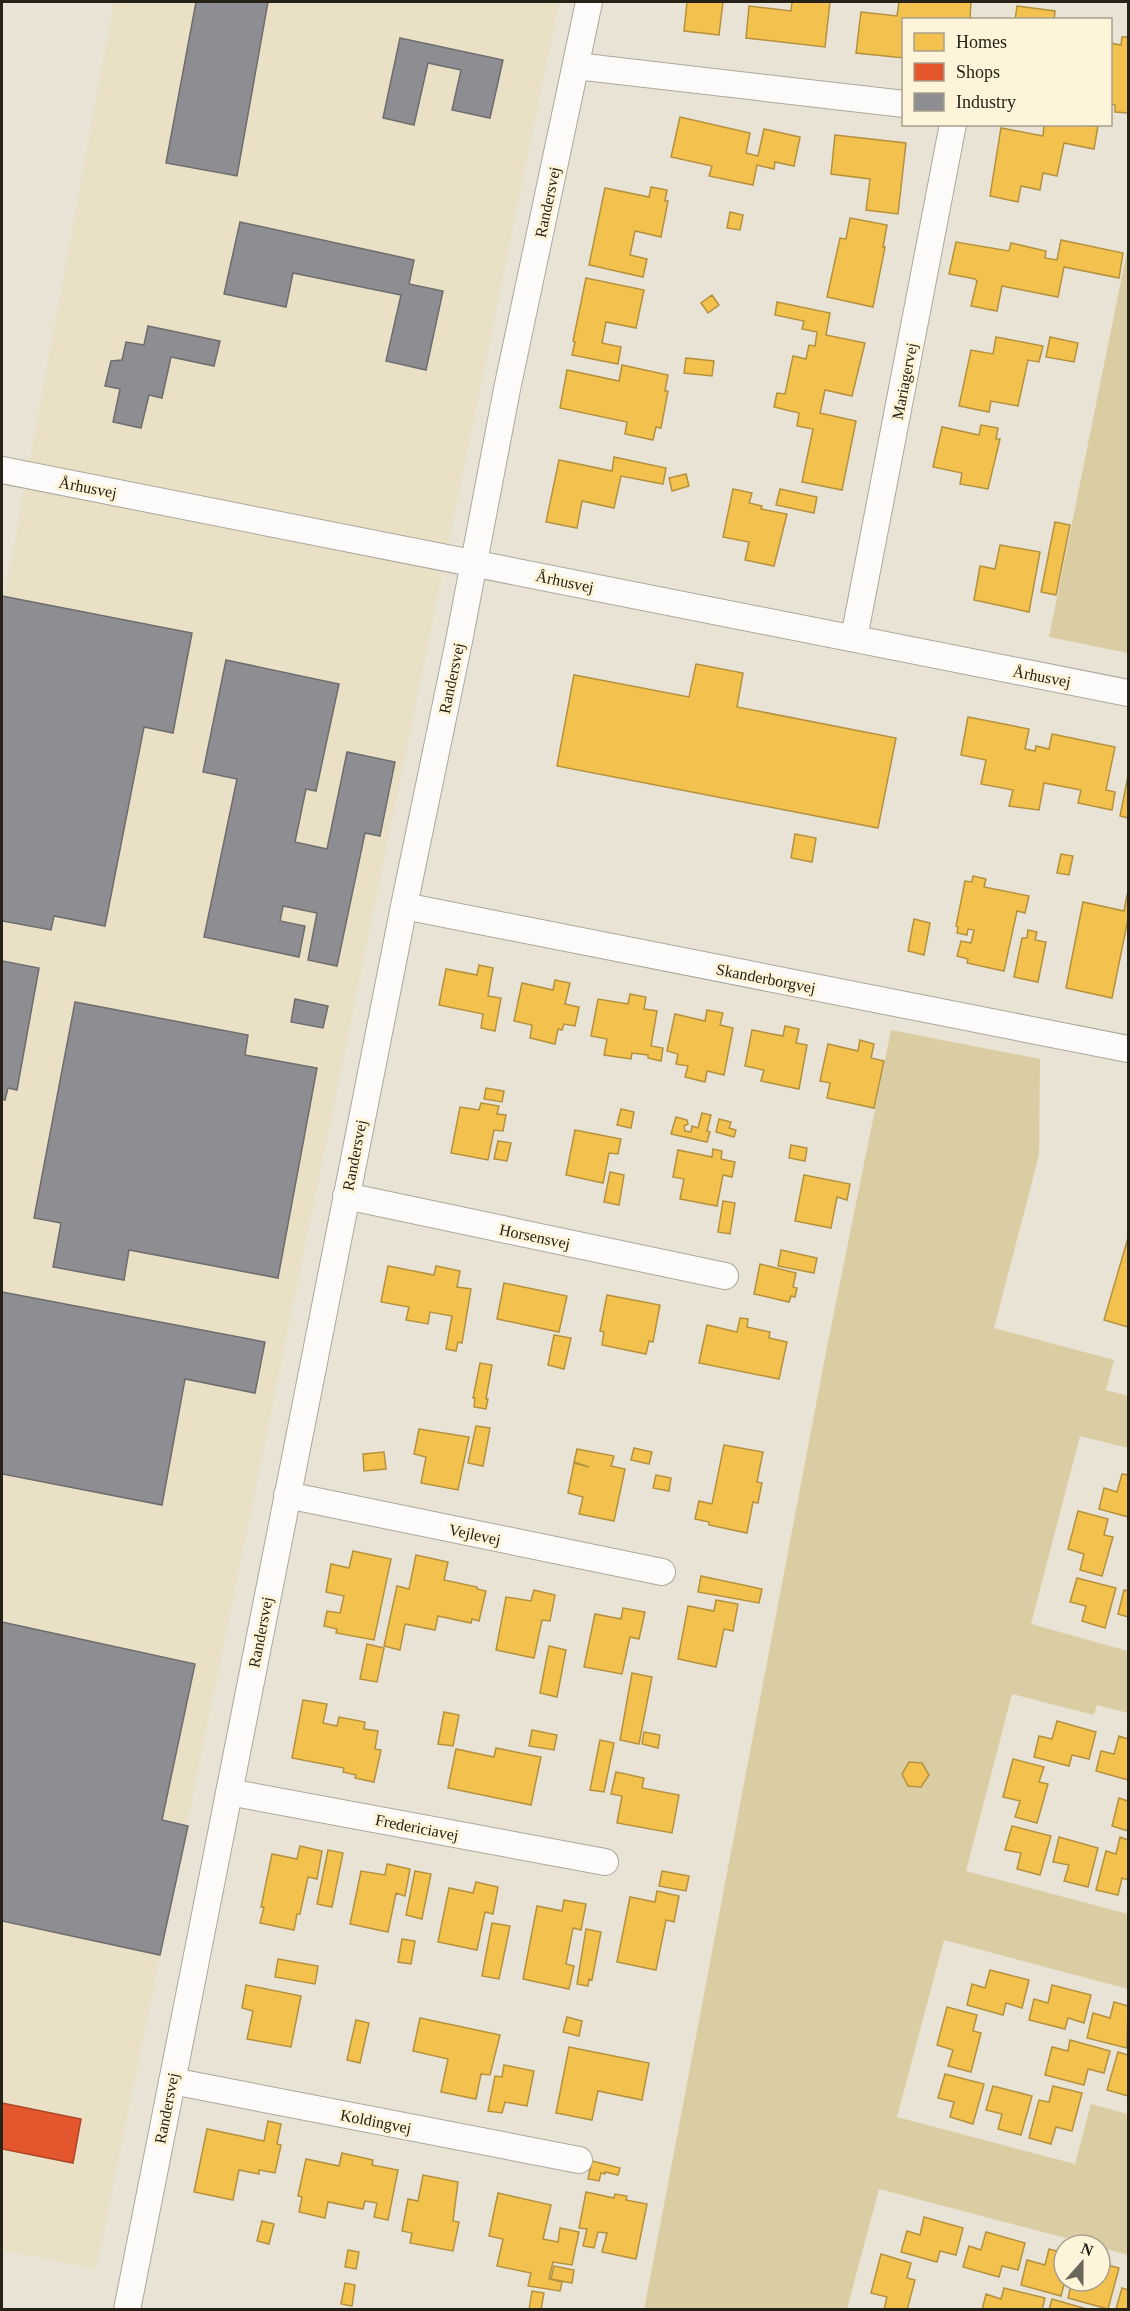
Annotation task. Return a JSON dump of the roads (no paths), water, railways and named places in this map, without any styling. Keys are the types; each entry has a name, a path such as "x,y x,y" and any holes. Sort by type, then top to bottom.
{"street":[{"name":"Randersvej","path":"127,2310 507,389 589,2"},
{"path":"576,66 902,104"},
{"name":"Mariagervej","path":"854,638 953,126"},
{"name":"Århusvej","path":"2,470 1128,693"},
{"name":"Skanderborgvej","path":"404,906 1128,1049"},
{"name":"Horsensvej","path":"346,1196 725,1276"},
{"name":"Vejlevej","path":"288,1495 662,1572"},
{"name":"Fredericiavej","path":"229,1792 605,1862"},
{"name":"Koldingvej","path":"172,2081 579,2160"}]}
